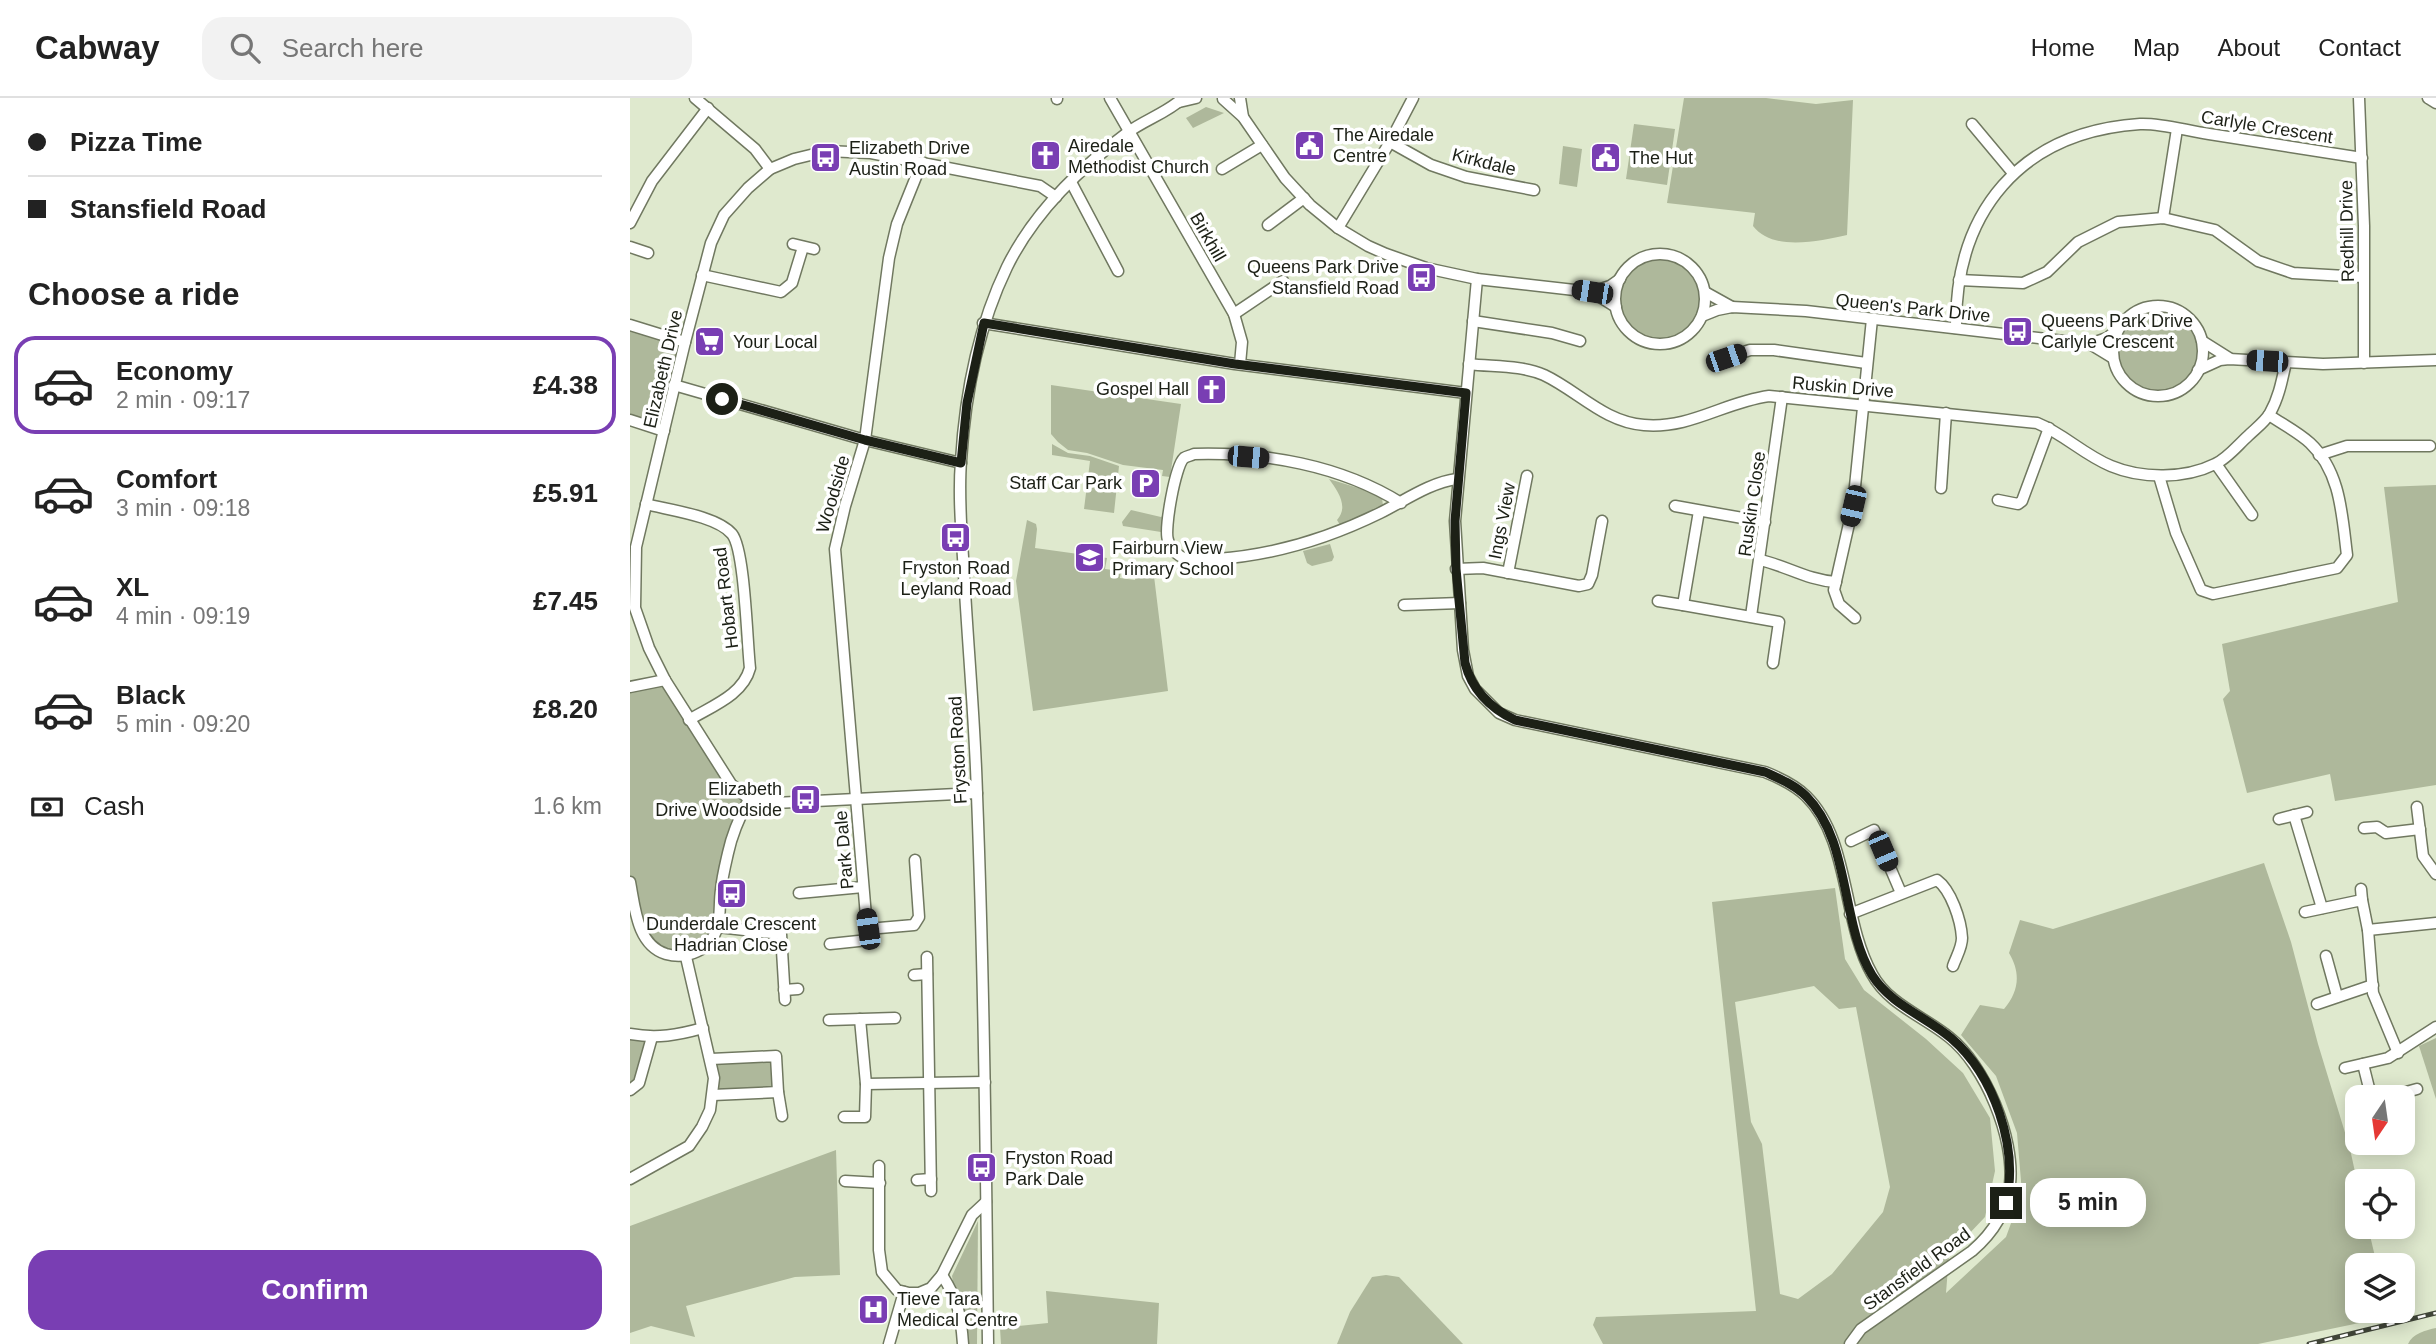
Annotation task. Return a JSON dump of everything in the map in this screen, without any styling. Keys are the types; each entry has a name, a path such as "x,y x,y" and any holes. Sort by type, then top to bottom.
{"street":[{"path":"695,98 755,149 770,169"},
{"name":"Birkhill","path":"1110,98 1234,314 1242,342 1240,364"},
{"name":"Fryston Road","path":"988,1344 985,1082 977,793 961,463 967,403 984,323 1007,267 1021,242 1070,182 1128,132 1181,100 1196,98"},
{"name":"Queen's Park Drive","path":"1223,98 1243,117 1285,178 1338,228 1385,254 1426,268 1477,279 1592,292 1616,307 1620,320 1629,332 1651,343 1670,343 1680,339 1695,327 1702,316 1732,307 1806,312 2090,344 2113,358 2118,372 2127,383 2158,396 2177,391 2193,379 2198,370 2220,360 2364,363 2436,360"},
{"name":"Queen's Park Drive","path":"1240,98 1243,117"},
{"path":"1338,228 1413,98"},
{"name":"Redhill Drive","path":"2359,98 2364,363"},
{"path":"2428,98 2436,103"},
{"path":"630,223 661,168 708,108"},
{"path":"1972,124 2013,173"},
{"name":"Carlyle Crescent","path":"1956,328 1956,300 1964,255 1983,210 2013,173 2051,147 2096,130 2143,124 2362,158"},
{"path":"2163,218 2178,129"},
{"name":"Kirkdale","path":"1390,142 1431,164 1466,177 1534,190"},
{"path":"1222,169 1262,145"},
{"name":"Elizabeth Drive","path":"749,799 731,784 665,680 632,608 636,547 646,504 702,275 711,243 724,215 748,188 770,169 794,159 827,151 871,153 922,162 1040,186 1056,197"},
{"name":"Woodside","path":"856,799 835,548 865,440 889,258 897,224 922,162"},
{"path":"1070,182 1118,271"},
{"path":"1268,225 1304,198"},
{"path":"1959,281 2023,283 2047,272 2078,242 2118,222 2163,218 2216,230 2258,261 2293,273 2364,277"},
{"path":"630,247 648,253"},
{"path":"702,275 780,292 792,283 803,247"},
{"path":"1592,292 1610,286 1640,258 1654,254 1668,255 1682,259 1693,268 1701,280 1704,292 1702,316"},
{"path":"1616,307 1620,278"},
{"name":"Stansfield Road","path":"1477,279 1455,521 1456,569 1468,676 1483,699 1499,713 1515,720 1765,772 1790,783 1806,796 1818,811 1833,841 1850,914 1872,975 1886,993 1950,1037 1970,1057 1986,1082 2009,1155 2011,1183 1999,1222 1987,1238 1972,1251 1861,1329 1850,1344"},
{"path":"1234,314 1283,281"},
{"name":"Queen's Park Drive","path":"1704,292 1732,307"},
{"name":"Queen's Park Drive","path":"2090,344 2107,338 2137,310 2166,306 2191,320 2202,341 2230,359"},
{"path":"1855,618 1839,604 1834,590 1853,506 1871,319"},
{"path":"1473,321 1552,333 1580,341"},
{"path":"984,323 1240,364 1466,393"},
{"path":"630,325 685,342"},
{"path":"2113,358 2117,330"},
{"path":"2198,370 2202,361 2202,341"},
{"path":"1726,358 1750,350 1774,350 1866,363"},
{"name":"Ruskin Drive","path":"1469,364 1540,374 1608,414 1642,425 1681,424 1752,398 1782,397 2037,423 2094,458 2114,467 2159,476 2187,473 2216,464 2269,415 2280,389 2286,362"},
{"path":"674,385 865,440 961,463"},
{"name":"Ruskin Close","path":"1751,616 1782,397"},
{"path":"1941,488 1946,412"},
{"path":"2159,476 2176,533 2201,590 2213,594 2337,568 2347,555 2340,496 2329,468 2310,443 2269,415"},
{"path":"630,420 664,431"},
{"path":"1998,500 2018,504 2022,501 2049,428"},
{"path":"2319,455 2347,446 2430,446"},
{"path":"1401,503 1378,489 1325,469 1262,458 1194,454 1184,458 1175,473 1167,539 1181,557 1192,561 1285,549 1324,538 1401,503 1440,481 1457,479"},
{"path":"2216,464 2252,515"},
{"name":"Ings View","path":"1508,573 1527,476"},
{"name":"Hobart Road","path":"646,504 720,525 733,535 740,554 750,668 748,676 740,688 690,720"},
{"path":"1675,506 1765,522"},
{"path":"1683,605 1699,511"},
{"name":"Ings View","path":"1456,569 1483,568 1579,586 1588,584 1602,521"},
{"path":"1760,560 1772,562 1818,581 1836,582"},
{"path":"1658,601 1780,622 1773,663"},
{"path":"1404,605 1460,603"},
{"path":"630,687 665,680"},
{"path":"630,882 634,921 644,937 661,952 686,957 712,940 718,927 728,851 737,822 749,799 775,803 977,793"},
{"name":"Park Dale","path":"856,799 868,934"},
{"path":"2417,807 2423,856 2436,874"},
{"path":"2279,819 2307,812"},
{"path":"2294,815 2322,908"},
{"path":"2364,828 2377,827 2386,833 2420,829"},
{"path":"1852,841 1874,831 1901,893"},
{"path":"830,944 914,925 919,917 915,860"},
{"path":"1850,914 1937,880 1943,884 1956,914 1962,937 1953,966"},
{"path":"799,892 863,887"},
{"path":"2305,912 2361,895 2377,1004 2398,1053"},
{"path":"2368,930 2436,923"},
{"path":"718,927 781,934 784,995 798,989"},
{"path":"2326,956 2337,996"},
{"path":"630,1179 689,1146 702,1127 713,1095 711,1059 686,957"},
{"path":"927,957 931,1191"},
{"path":"914,975 927,974"},
{"path":"2317,1004 2373,985"},
{"path":"829,1020 895,1018"},
{"path":"844,1116 865,1117 866,1084 860,1019"},
{"path":"2345,1068 2398,1053 2436,1027"},
{"path":"630,1034 671,1037 703,1028"},
{"path":"630,1090 639,1083 652,1037"},
{"path":"711,1059 776,1056 782,1116"},
{"path":"2363,1064 2368,1085"},
{"path":"866,1084 985,1082"},
{"path":"713,1095 778,1092"},
{"path":"879,1166 879,1250 882,1272 897,1290 919,1293 931,1288 942,1275 972,1215 986,1202"},
{"path":"917,1180 931,1179"},
{"path":"845,1181 880,1183"},
{"path":"942,1275 955,1295 961,1315 963,1344"},
{"path":"889,1344 904,1292"}],"green space":[{"path":"1684,98 1766,98 1816,104 1853,100 1847,235 1810,242 1784,242 1762,234 1753,226 1755,213 1667,203"},
{"path":"1206,107 1224,113 1193,128 1186,118"},
{"path":"1634,124 1675,129 1667,185 1626,179"},
{"path":"1563,146 1582,149 1577,187 1559,184"},
{"path":"1660,258 1676,261 1689,270 1698,283 1701,299 1698,315 1689,328 1676,337 1660,340 1644,337 1631,328 1622,315 1619,299 1622,283 1631,270 1644,261"},
{"path":"2158,310 2174,313 2187,322 2196,335 2199,351 2196,367 2187,380 2174,389 2158,392 2142,389 2129,380 2120,367 2117,351 2120,335 2129,322 2142,313"},
{"path":"630,326 685,342 664,431 630,420"},
{"path":"1051,385 1181,404 1170,477 1162,476 1163,470 1123,465 1087,453 1068,450 1051,434"},
{"path":"1052,444 1068,453 1090,456 1119,466 1114,513 1084,509 1090,461 1052,455"},
{"path":"1329,479 1378,494 1382,498 1383,506 1340,525 1337,520 1342,510 1341,499"},
{"path":"2436,485 2436,785 2335,801 2330,774 2247,793 2223,699 2230,691 2222,644 2398,602 2384,487"},
{"path":"1131,510 1161,517 1164,515 1161,532 1123,526 1122,522"},
{"path":"1027,520 1036,524 1035,548 1107,558 1105,569 1121,571 1120,578 1135,580 1136,574 1154,576 1168,691 1033,711 1016,581"},
{"path":"1330,544 1334,557 1332,561 1312,566 1307,563 1303,551"},
{"path":"665,680 731,784 749,799 738,822 712,941 686,957 650,945 630,882 630,687"},
{"path":"2264,863 2291,942 2345,1133 2345,1155 2351,1155 2354,1169 2345,1169 2345,1239 2371,1239 2374,1253 2345,1253 2345,1323 2359,1323 2258,1344 1603,1344 1593,1325 1596,1317 1756,1311 1712,902 1835,888 1845,959 1864,990 1926,1039 1963,1073 1990,1118 1995,1171 1985,1217 1949,1255 1946,1293 2006,1237 2022,1193 2017,1133 1996,1076 1961,1035 1980,1005 2004,1009 2013,995 2017,975 2009,953 2020,920 2053,929","holes":["1814,986 1839,1009 1856,1007 1890,1187 1883,1212 1832,1274 1798,1299 1780,1294 1762,1144 1751,1122 1735,1002"]},
{"path":"630,1034 652,1037 639,1083 630,1090"},
{"path":"2436,1038 2436,1099 2419,1046"},
{"path":"776,1056 778,1092 713,1095 711,1059"},
{"path":"836,1150 840,1275 795,1277 686,1306 695,1337 651,1326 630,1333 630,1226"},
{"path":"978,1221 977,1344 963,1344 952,1276"},
{"path":"1372,1277 1399,1277 1463,1344 1337,1344 1350,1312"},
{"path":"1046,1291 1159,1303 1157,1344 1001,1344 1000,1328 1048,1323"},
{"path":"2436,1328 2436,1344 2408,1344 2416,1335"}],"railway":[{"path":"2309,1344 2436,1313"}],"place":[{"name":"The Airedale Centre","path":"1310,145"},
{"name":"Airedale Methodist Church","path":"1045,156"},
{"name":"Elizabeth Drive Austin Road","path":"826,158"},
{"name":"The Hut","path":"1606,158"},
{"name":"Queens Park Drive Stansfield Road","path":"1422,277"},
{"name":"Queens Park Drive Carlyle Crescent","path":"2018,331"},
{"name":"Your Local","path":"710,342"},
{"name":"Gospel Hall","path":"1212,389"},
{"name":"Staff Car Park","path":"1145,483"},
{"name":"Fryston Road Leyland Road","path":"956,537"},
{"name":"Fairburn View Primary School","path":"1089,558"},
{"name":"Elizabeth Drive Woodside","path":"805,799"},
{"name":"Dunderdale Crescent Hadrian Close","path":"731,893"},
{"name":"Fryston Road Park Dale","path":"982,1168"},
{"name":"Tieve Tara Medical Centre","path":"874,1309"}],"route":[{"path":"722,399 865,440 961,463 967,403 984,323 1235,364 1466,393 1457,479 1455,545 1463,650 1468,676 1475,689 1499,713 1515,720 1765,772 1790,783 1806,796 1818,811 1833,841 1847,904 1872,975 1886,993 1950,1037 1970,1057 1986,1082 2001,1121 2009,1155 2011,1183 2006,1203"}]}
